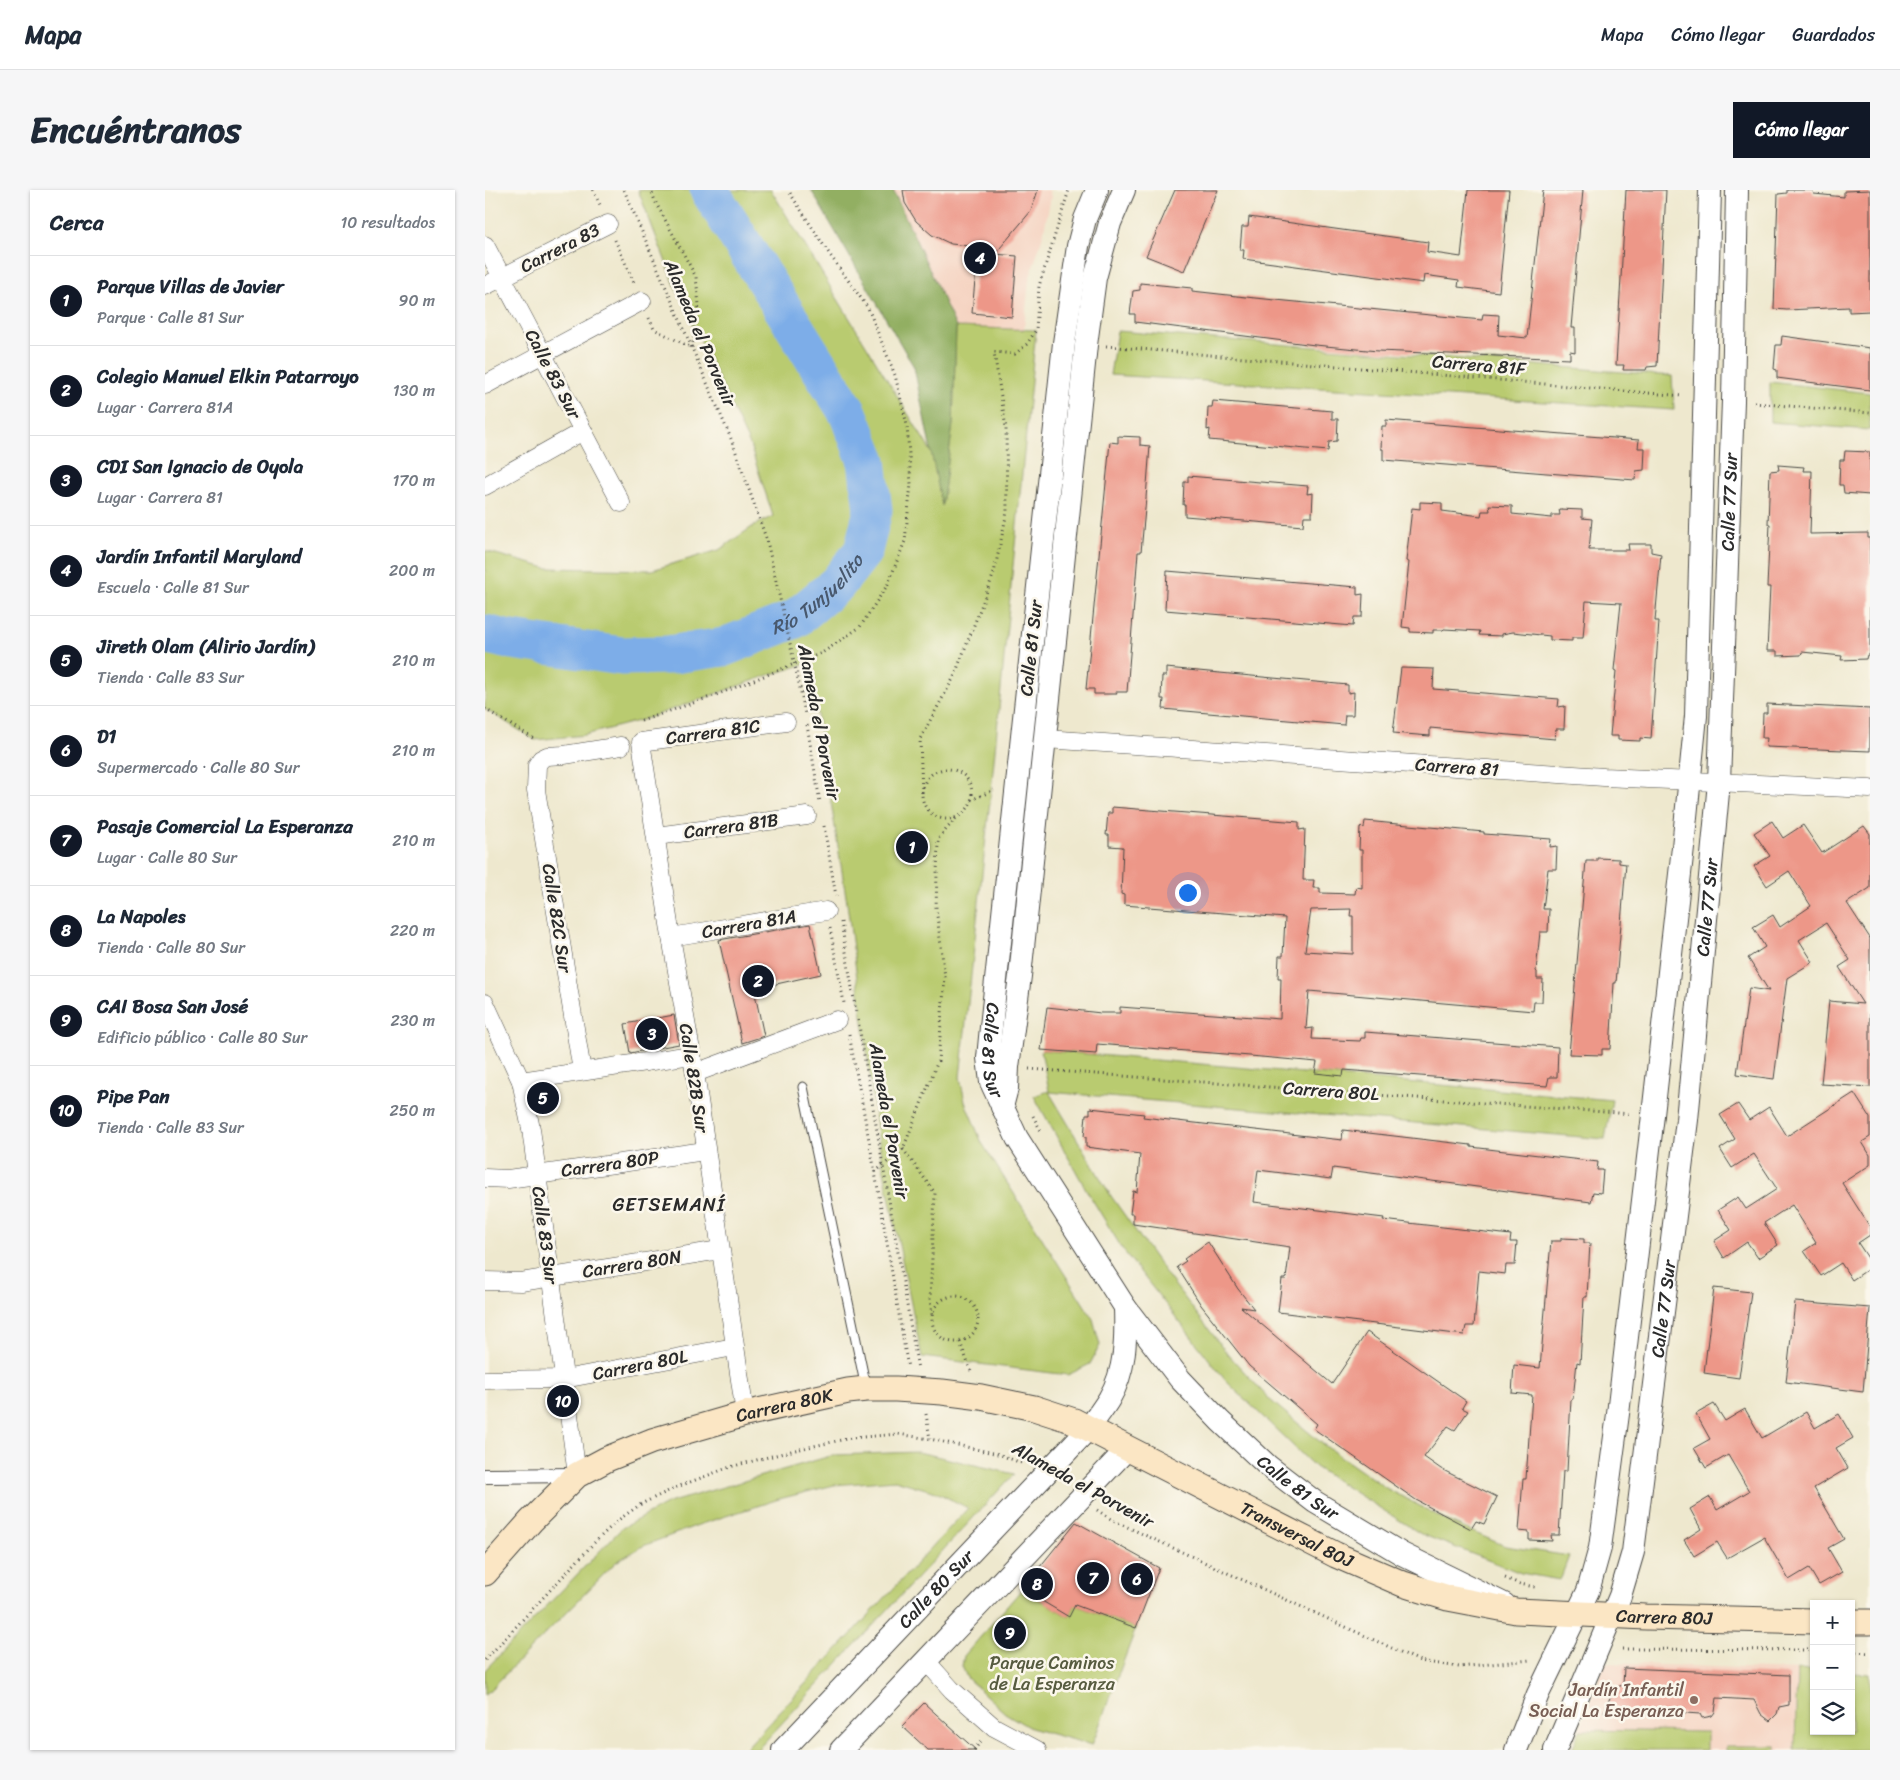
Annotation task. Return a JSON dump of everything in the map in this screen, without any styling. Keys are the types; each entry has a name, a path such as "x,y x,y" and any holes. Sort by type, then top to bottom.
{"main road":[{"name":"Carrera 80K","path":"577,1475 607,1459 652,1440 745,1414 866,1388 921,1390 981,1397 1052,1414 1089,1428"},
{"name":"Transversal 80J","path":"1089,1428 1227,1501 1336,1555 1403,1584 1448,1598 1516,1610"},
{"path":"485,1573 531,1521 577,1475"},
{"name":"Carrera 80J","path":"1516,1610 1576,1614 1810,1621"},
{"path":"1855,1622 1870,1622"}],"street":[{"name":"Calle 81 Sur","path":"1097,190 1085,219 1078,246 1064,342 991,1027 988,1058 991,1082 1021,1145 1125,1307 1180,1379 1268,1466 1315,1502 1402,1554 1516,1610"},
{"name":"Calle 81 Sur","path":"1002,1107 1007,1088 1021,966 1086,345 1095,278 1110,223 1124,190"},
{"name":"Calle 77 Sur","path":"1516,1750 1538,1694 1588,1591 1600,1548 1618,1414 1690,781 1695,716 1710,190"},
{"name":"Calle 77 Sur","path":"1555,1750 1627,1576 1633,1552 1687,1120 1719,782 1733,401 1737,190"},
{"name":"Carrera 83","path":"485,286 608,224"},
{"name":"Calle 83 Sur","path":"485,245 621,504"},
{"path":"485,385 642,300"},
{"path":"485,486 583,431"},
{"name":"Carrera 81C","path":"641,742 786,722"},
{"name":"Carrera 81","path":"1045,739 1585,776 1870,788"},
{"name":"Calle 82B Sur","path":"641,742 671,937 695,1074 745,1414"},
{"path":"564,755 621,746"},
{"name":"Calle 82C Sur","path":"564,755 547,756 541,759 537,765 536,790 582,1071"},
{"name":"Carrera 81B","path":"656,836 807,816"},
{"name":"Carrera 81A","path":"671,937 834,908"},
{"name":"Calle 83 Sur","path":"485,1003 521,1080 531,1129 577,1475"},
{"path":"695,1074 843,1018"},
{"path":"521,1080 691,1055"},
{"name":"Carrera 80P","path":"485,1178 508,1179 705,1151"},
{"name":"Carrera 80N","path":"485,1281 521,1282 720,1250"},
{"path":"1089,1428 1109,1399 1124,1362 1126,1339 1125,1307"},
{"name":"Carrera 80L","path":"485,1380 564,1379 734,1347"},
{"name":"Calle 80 Sur","path":"783,1750 1089,1428"},
{"path":"841,1750 1128,1448"},
{"name":"Carrera 80K","path":"485,1476 577,1475"},
{"path":"925,1661 952,1690 994,1727 1037,1750"}],"lane":[{"path":"803,1087 866,1388"}],"path":[{"path":"593,190 654,329 692,348 699,305 696,277 655,201 651,190"},
{"name":"Alameda el Porvenir","path":"624,190 732,441 767,541 802,697 820,804"},
{"path":"633,723 716,695 822,653 860,627 888,584 905,541 911,484 907,425 895,375 868,308 830,255 788,190"},
{"path":"957,817 949,819 933,815 926,809 921,793 920,739 954,677 995,573 1007,512 1006,428 994,352 1015,354 1027,344 1036,330 1039,286 1069,190"},
{"name":"Carrera 81F","path":"1086,345 1703,398"},
{"path":"1733,401 1870,413"},
{"path":"485,709 535,740 564,755"},
{"path":"535,740 543,739"},
{"path":"875,1172 903,1149 938,1061 945,977 936,908 938,839 968,807 971,800 969,783 965,776 950,769 934,773 923,785 921,793"},
{"name":"Alameda el Porvenir","path":"824,823 834,908 883,1166 930,1438 1009,1457 1043,1476"},
{"path":"834,908 843,1018 875,1172 908,1368"},
{"name":"Carrera 80L","path":"1008,1067 1653,1115"},
{"path":"1030,1110 1043,1135"},
{"path":"903,1149 935,1194 930,1300 931,1322 938,1336 944,1340 960,1342 967,1339 977,1327 977,1312 968,1300 961,1296 946,1297 939,1301 931,1315"},
{"path":"960,1342 972,1374"},
{"path":"485,1660 594,1543 617,1521 641,1504 677,1487 729,1468 795,1450 851,1438 879,1435 899,1434 930,1438"},
{"name":"Alameda el Porvenir","path":"1079,1499 1112,1520 1420,1661 1459,1667 1529,1660"},
{"path":"1503,1577 1520,1584 1537,1587"},
{"path":"1621,1650 1810,1650"},
{"path":"1855,1652 1870,1653"}],"shaded area":[{"path":"893,190 1049,190 1051,197 1043,235 1029,280 1024,330 956,327"},
{"name":"Jardín Infantil Social La Esperanza","path":"1605,1663 1797,1670 1795,1750 1572,1750"}],"green space":[{"path":"638,190 771,190 932,453 942,504 953,424 956,327 1036,330 991,791 960,1077 965,1102 982,1143 1093,1319 1100,1345 1090,1364 1068,1375 922,1357 881,1157 847,903 809,663 769,675 642,720 585,735 535,740 485,709 485,551 546,568 652,570 719,550 752,527 773,516 750,445 676,288"},
{"path":"811,190 893,190 956,327 953,424 942,506 914,367"},
{"path":"1117,331 1672,376 1674,410 1110,375"},
{"path":"1770,382 1870,393 1870,430 1770,422"},
{"path":"1041,1050 1612,1100 1605,1139 1049,1092 1111,1196 1167,1275 1227,1353 1270,1400 1324,1445 1386,1488 1450,1522 1505,1546 1569,1556 1560,1580 1521,1573 1421,1534 1315,1467 1226,1381 1123,1250 1087,1191 1034,1096 1049,1091"},
{"path":"918,1452 1014,1474 757,1750 746,1748 968,1508 936,1492 895,1480 834,1485 779,1499 698,1525 643,1546 616,1562 485,1695 485,1670 622,1528 668,1503 834,1455"},
{"name":"Parque Caminos de La Esperanza","path":"1022,1589 1069,1617 1075,1605 1136,1628 1092,1745 1030,1728 1005,1713 967,1678 962,1666 964,1656"},
{"path":"1797,1670 1810,1671 1810,1735 1855,1735 1855,1673 1870,1674 1870,1750 1795,1750"},
{"path":"1580,1730 1707,1732 1707,1750 1572,1750"},
{"path":"1726,1746 1776,1746 1776,1750 1726,1750"}],"building":[{"path":"903,190 1038,190 1031,211 995,254 1017,256 1012,317 972,313 978,247 951,244 932,235 916,221 905,203"},
{"path":"1175,190 1218,190 1184,271 1146,256"},
{"path":"1468,190 1509,190 1499,292 1458,287 1459,280 1424,275 1423,283 1243,259 1244,250 1240,250 1242,227 1248,227 1249,217 1428,242 1427,252 1461,257"},
{"path":"1543,190 1583,190 1571,328 1575,328 1575,352 1570,351 1570,359 1378,351 1315,345 1135,322 1135,314 1130,314 1133,291 1140,290 1140,283 1192,288 1192,291 1255,298 1482,320 1483,314 1499,315 1498,335 1527,338"},
{"path":"1626,190 1666,190 1657,366 1647,367 1646,370 1623,370 1624,365 1616,365"},
{"path":"1787,190 1812,190 1814,194 1844,197 1844,191 1870,190 1870,311 1849,312 1849,307 1774,309 1778,194 1787,193"},
{"path":"1782,336 1870,348 1870,390 1777,378 1777,370 1774,369 1776,345 1781,345"},
{"path":"1213,401 1332,411 1332,419 1338,419 1337,441 1329,442 1328,451 1209,440 1210,429 1207,430 1208,407 1212,407"},
{"path":"1386,420 1639,440 1638,448 1645,448 1644,470 1636,471 1635,480 1383,460 1383,449 1381,449 1382,426 1386,426"},
{"path":"1118,436 1140,437 1140,445 1150,446 1141,552 1138,552 1127,692 1094,694 1094,689 1086,689 1110,442 1118,443"},
{"path":"1845,451 1870,452 1870,495 1844,493 1843,485 1839,485 1840,460 1844,460"},
{"path":"1778,465 1804,467 1803,471 1812,471 1810,534 1868,533 1868,538 1870,538 1870,655 1867,655 1866,659 1841,660 1842,656 1802,652 1801,655 1777,656 1777,651 1767,651 1770,587 1767,587 1770,471 1779,470"},
{"path":"1188,476 1308,486 1307,494 1313,493 1312,516 1304,516 1303,526 1185,516 1185,505 1183,505 1184,482 1188,482"},
{"path":"1420,502 1442,503 1442,511 1481,516 1482,511 1490,511 1489,505 1512,506 1512,514 1552,518 1552,515 1560,515 1559,509 1582,510 1582,518 1592,519 1589,550 1629,550 1628,544 1651,544 1651,552 1661,554 1655,621 1659,621 1651,739 1640,738 1640,741 1618,740 1618,736 1610,736 1621,603 1586,601 1583,638 1572,638 1572,641 1550,640 1550,636 1513,632 1502,634 1502,636 1479,635 1480,631 1444,629 1433,630 1433,633 1410,632 1410,628 1402,627 1409,562 1406,561 1412,508 1420,509"},
{"path":"1167,571 1357,587 1357,595 1363,594 1362,617 1354,617 1353,626 1165,610"},
{"path":"1166,668 1348,685 1348,693 1354,692 1353,715 1345,715 1344,725 1163,709 1164,699 1161,699 1162,676 1166,676"},
{"path":"1401,668 1434,669 1433,689 1559,699 1558,707 1565,706 1564,729 1556,729 1555,739 1430,728 1430,736 1393,733"},
{"path":"1767,704 1870,709 1870,751 1766,747 1767,738 1762,738 1763,713 1767,713"},
{"path":"1112,807 1299,822 1299,830 1305,829 1303,880 1314,880 1313,888 1320,888 1320,893 1355,894 1356,887 1362,888 1362,850 1359,850 1360,827 1364,828 1365,821 1551,839 1550,847 1557,846 1556,869 1548,869 1543,909 1549,909 1548,932 1540,932 1536,971 1537,979 1543,979 1542,1002 1534,1002 1533,1011 1309,991 1306,1029 1313,1028 1312,1039 1360,1041 1361,1038 1365,1038 1365,1032 1558,1047 1557,1077 1549,1077 1547,1086 1344,1070 1343,1076 1315,1073 1317,1062 1250,1056 1097,1044 1096,1054 1041,1050 1047,1007 1101,1013 1120,1013 1120,1007 1280,1019 1281,978 1278,978 1279,956 1283,956 1285,918 1124,905 1124,895 1121,894 1123,847 1109,846 1109,835 1106,835 1108,813 1112,813","holes":["1351,909 1350,916 1353,916 1353,954 1305,951 1311,910"]},
{"path":"1772,821 1783,838 1803,825 1822,853 1864,826 1870,834 1870,888 1847,903 1870,938 1870,1087 1821,1084 1829,1001 1863,1004 1839,967 1850,960 1826,923 1799,940 1813,962 1787,978 1774,1079 1737,1074 1749,988 1769,991 1748,958 1765,947 1753,927 1773,915 1780,927 1811,906 1789,871 1767,886 1754,866 1770,856 1754,833"},
{"path":"1597,858 1619,859 1619,863 1626,864 1616,983 1614,983 1610,1049 1602,1049 1602,1055 1569,1054 1586,861 1597,861"},
{"path":"810,924 821,974 754,989 764,1036 742,1043 719,940"},
{"path":"674,1015 679,1044 630,1053 625,1024"},
{"path":"1854,1093 1870,1118 1870,1137 1862,1142 1870,1155 1870,1165 1842,1183 1870,1227 1870,1235 1858,1243 1870,1261 1870,1268 1852,1280 1841,1263 1821,1276 1804,1251 1816,1243 1792,1205 1764,1223 1778,1245 1758,1258 1747,1242 1724,1258 1714,1241 1731,1230 1718,1210 1738,1197 1746,1209 1777,1189 1754,1154 1732,1168 1720,1149 1735,1139 1720,1115 1738,1104 1749,1120 1769,1107 1787,1136"},
{"path":"1090,1108 1144,1114 1143,1117 1342,1140 1343,1130 1598,1162 1597,1170 1603,1170 1601,1193 1593,1192 1591,1202 1333,1168 1331,1179 1258,1170 1254,1202 1511,1235 1510,1242 1517,1242 1515,1265 1506,1265 1505,1274 1479,1271 1474,1326 1466,1326 1464,1335 1278,1312 1282,1279 1286,1279 1290,1247 1133,1224 1133,1214 1130,1214 1133,1191 1137,1192 1140,1154 1086,1147 1086,1137 1084,1137 1086,1114 1090,1114"},
{"path":"1561,1238 1584,1239 1584,1243 1590,1243 1587,1297 1584,1297 1580,1363 1577,1362 1573,1399 1571,1399 1567,1471 1563,1471 1559,1535 1551,1535 1552,1541 1529,1540 1529,1532 1519,1531 1523,1479 1526,1479 1532,1395 1512,1393 1514,1365 1540,1368 1551,1241 1561,1241"},
{"path":"1208,1242 1238,1289 1254,1309 1241,1307 1332,1384 1367,1332 1466,1401 1462,1408 1468,1411 1455,1430 1448,1426 1424,1457 1441,1469 1497,1497 1484,1524 1476,1521 1471,1529 1416,1500 1314,1429 1317,1424 1249,1366 1201,1305 1177,1267 1186,1261 1184,1259"},
{"path":"1714,1288 1751,1292 1739,1378 1704,1373"},
{"path":"1795,1302 1870,1308 1863,1392 1786,1382"},
{"path":"1714,1404 1725,1421 1745,1409 1762,1438 1806,1412 1815,1428 1839,1414 1853,1438 1836,1448 1848,1468 1814,1488 1844,1539 1828,1548 1842,1572 1819,1585 1809,1568 1789,1580 1764,1537 1727,1558 1717,1542 1694,1556 1684,1540 1701,1529 1690,1509 1710,1497 1717,1510 1749,1491 1728,1455 1706,1468 1694,1448 1710,1439 1696,1414"},
{"path":"1076,1522 1159,1568 1136,1628 1075,1605 1069,1617 1022,1589"},
{"path":"1008,1617 1026,1634 1012,1649 994,1633"},
{"path":"1624,1668 1789,1675 1789,1705 1779,1707 1777,1714 1770,1721 1761,1714 1754,1700 1717,1698 1715,1712 1712,1716 1702,1718 1700,1714 1671,1712 1669,1716 1604,1712 1614,1688 1623,1685"},
{"path":"924,1703 976,1750 928,1750 902,1726"}],"waterway":[{"name":"Río Tunjuelito","path":"485,634 505,639 622,656 667,655 724,647 795,619 837,584 863,551 873,510 867,461 848,413 709,190"}],"place":[{"name":"Jardín Infantil Maryland","path":"980,258"},
{"name":"Parque Villas de Javier","path":"912,847"},
{"name":"Colegio Manuel Elkin Patarroyo","path":"758,981"},
{"name":"CDI San Ignacio de Oyola","path":"652,1034"},
{"name":"Jireth Olam (Alirio Jardín)","path":"543,1098"},
{"name":"Pipe Pan","path":"563,1401"},
{"name":"Pasaje Comercial La Esperanza","path":"1093,1578"},
{"name":"D1","path":"1137,1579"},
{"name":"La Napoles","path":"1037,1584"},
{"name":"CAI Bosa San José","path":"1010,1633"},
{"name":"Jardín Infantil Social La Esperanza","path":"1694,1700"}],"district":[{"name":"GETSEMANÍ","path":"669,1204"}]}
